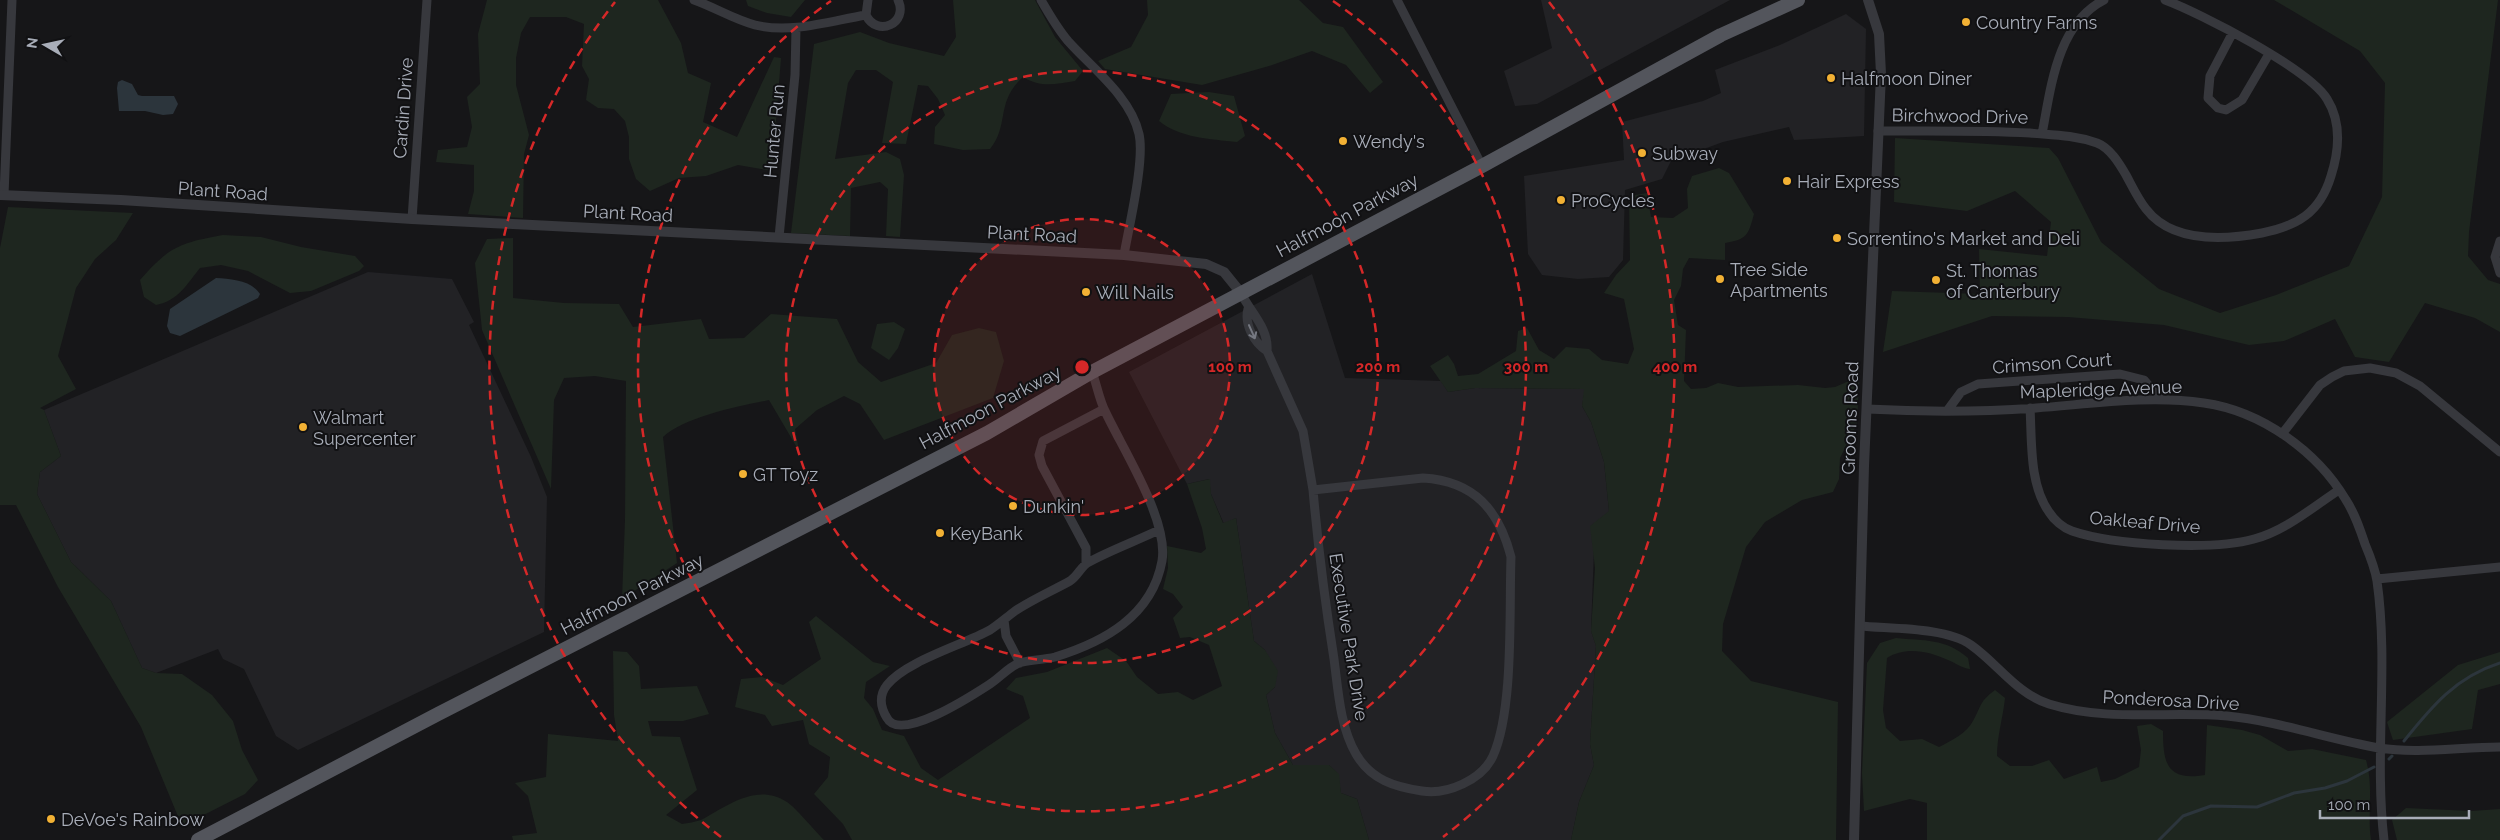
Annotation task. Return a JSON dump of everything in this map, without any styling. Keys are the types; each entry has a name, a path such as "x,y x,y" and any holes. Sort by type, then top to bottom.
{"main road":[{"name":"Halfmoon Parkway","path":"198,840 438,714 987,434 1092,372 1482,166 1721,35 1798,0"}],"street":[{"path":"2,195 12,0"},
{"name":"Cardin Drive","path":"412,219 427,0"},
{"path":"694,0 756,25 796,28 866,15"},
{"path":"868,0 866,15 876,26 890,26 900,14 898,0"},
{"path":"1041,0 1067,39 1120,98 1132,116 1139,134 1138,168 1124,255"},
{"path":"1397,0 1482,166"},
{"name":"Grooms Road","path":"1854,840 1880,53 1879,34 1868,0"},
{"name":"Birchwood Drive","path":"2042,134 2050,90 2065,42 2084,13 2104,0"},
{"name":"Birchwood Drive","path":"1878,131 2072,135 2100,144 2118,161 2146,209 2171,230 2209,237 2240,236 2294,224 2316,208 2329,182 2336,160 2339,136 2329,101 2322,90 2297,71 2232,34 2212,20 2165,0"},
{"name":"Hunter Run","path":"779,237 794,85 796,28"},
{"path":"2232,34 2210,76 2208,98 2218,108 2226,110 2242,100 2269,54"},
{"name":"Plant Road","path":"2,195 122,200 412,219 1124,255 1206,264 1224,272 1241,293"},
{"path":"2500,242 2495,257 2500,273"},
{"name":"Executive Park Drive","path":"1241,293 1248,309 1257,316 1266,340 1267,351 1303,431 1313,490 1322,578 1338,694 1356,754 1376,776 1399,788 1437,792 1464,783 1482,771 1492,758 1502,722 1507,671 1511,558 1506,539 1499,525 1487,504 1463,487 1438,479 1423,478 1313,490"},
{"path":"2282,434 2309,397 2332,376 2356,369 2370,368 2396,373 2420,386 2500,452"},
{"path":"1092,372 1104,409 1149,501 1159,530 1163,550 1158,577 1146,602 1131,618 1107,636 1082,648 1053,658 1020,663 989,685 918,724 902,727 892,724 887,720 881,704 881,695 890,682 921,661 989,630 1042,595 1072,580 1086,563 1159,530"},
{"name":"Crimson Court","path":"1947,411 1961,392 1978,384 2120,374 2144,380 2160,399"},
{"name":"Mapleridge Avenue","path":"1867,409 1947,411 2030,408 2160,399 2205,403 2225,408 2258,420 2282,434 2319,466 2339,490 2355,517 2377,579 2380,609 2384,840"},
{"name":"Oakleaf Drive","path":"2030,408 2034,470 2042,500 2061,525 2097,538 2179,546 2233,543 2254,539 2291,522 2339,490"},
{"path":"1086,563 1086,548 1042,466 1039,455 1043,441 1104,409"},
{"path":"2377,579 2500,567"},
{"path":"1004,620 1006,636 1020,663"},
{"name":"Ponderosa Drive","path":"1860,626 1934,633 1958,638 1970,644 2026,693 2049,704 2096,713 2150,716 2227,716 2270,723 2381,748 2432,750 2500,746"}],"shaded area":[{"path":"487,0 658,0 681,43 688,73 711,83 703,122 737,137 774,57 781,58 772,171 738,165 706,176 679,178 650,191 636,179 629,159 629,137 625,121 614,109 598,108 586,100 589,79 582,66 584,24 566,17 530,17 521,33 516,58 516,85 529,135 524,154 523,218 468,214 474,191 474,165 436,162 438,150 467,147 472,127 467,97 480,84 478,34"},
{"path":"746,0 805,0 791,17 767,13 748,6"},
{"path":"953,0 1035,0 1055,37 1083,71 1075,81 1054,84 1036,83 1023,77 1014,86 1009,95 1000,131 990,149 963,150 934,144 935,127 945,115 938,99 928,86 918,85 906,144 882,143 893,82 876,70 856,70 848,83 835,159 886,152 900,159 904,175 900,237 886,236 888,189 880,182 851,188 850,236 791,233 814,44 860,32 889,43 944,56 956,37"},
{"path":"1147,0 1299,0 1323,23 1343,27 1383,82 1370,93 1346,65 1312,51 1269,66 1202,85 1105,69 1098,61 1131,47 1148,15"},
{"path":"1541,0 1730,0 1537,104 1515,106 1504,71 1552,48"},
{"path":"2274,0 2498,0 2469,232 2468,256 2488,280 2500,284 2500,332 2475,318 2425,303 2389,362 2355,357 2335,319 2284,341 2249,345 2164,325 2068,317 1992,316 1883,352 1892,291 1980,294 1979,249 2047,256 2051,222 2015,191 1967,211 1894,202 1895,138 2049,148 2058,158 2101,242 2159,289 2220,313 2276,295 2349,266 2382,197 2385,83 2360,51"},
{"path":"1846,14 1866,29 1864,136 1794,140 1789,127 1723,142 1671,161 1662,179 1625,190 1623,260 1609,277 1578,279 1542,275 1528,254 1524,176 1624,160 1622,122 1703,101 1721,93 1715,70 1780,45"},
{"path":"122,80 132,84 138,95 174,96 178,104 173,114 163,115 145,111 119,111 117,88 118,82"},
{"path":"1209,92 1234,96 1245,136 1237,142 1206,139 1186,134 1167,127 1159,121 1171,94"},
{"path":"1719,168 1729,173 1754,214 1746,235 1738,240 1725,243 1725,260 1689,258 1683,269 1681,286 1674,300 1678,325 1686,330 1684,381 1691,389 1706,388 1718,383 1738,387 1798,385 1825,388 1835,387 1856,378 1859,383 1857,424 1840,458 1839,479 1833,492 1802,500 1765,522 1746,547 1723,624 1722,651 1751,681 1838,702 1836,840 1571,840 1579,802 1594,765 1590,744 1596,646 1591,631 1595,568 1590,526 1609,511 1604,462 1591,422 1582,406 1584,389 1475,388 1448,392 1430,366 1448,355 1454,364 1458,376 1478,374 1516,351 1518,331 1527,328 1539,350 1554,359 1566,347 1589,349 1602,360 1628,364 1634,349 1624,299 1604,293 1616,275 1630,260 1629,196 1647,193 1651,217 1673,218 1688,208 1687,189 1692,176"},
{"path":"8,207 133,213 116,240 95,259 76,288 58,356 76,389 40,408 44,410 61,456 40,472 37,494 71,562 111,601 142,668 156,673 182,674 212,695 233,721 242,750 258,780 245,794 182,826 141,727 58,587 16,505 0,505 0,248"},
{"path":"223,235 261,237 301,247 355,256 364,266 359,271 311,291 290,293 248,271 221,265 200,268 176,296 164,303 156,305 144,297 140,280 167,253 185,244"},
{"path":"513,238 513,298 564,303 619,304 633,327 701,319 709,339 744,338 771,314 837,319 858,362 881,382 936,363 952,335 979,328 996,332 1004,361 993,398 884,440 860,404 844,396 817,410 795,429 799,451 769,400 713,413 672,430 663,437 677,563 622,599 625,520 626,381 595,376 564,378 554,400 551,489 482,330 475,263 487,239"},
{"path":"368,272 452,279 474,322 469,325 531,457 547,497 544,632 298,750 276,736 244,669 223,659 218,649 156,673 142,668 111,601 71,562 37,494 40,472 61,456 44,410"},
{"path":"1312,274 1345,378 1441,381 1448,392 1475,388 1585,389 1582,406 1591,422 1604,462 1609,511 1594,549 1591,631 1596,646 1590,744 1594,765 1579,802 1571,840 1369,840 1357,799 1341,793 1338,774 1329,765 1293,765 1275,733 1266,695 1275,687 1265,650 1254,641 1236,518 1224,524 1211,494 1209,479 1187,484 1129,372"},
{"path":"216,278 246,283 260,294 258,298 180,336 170,333 167,326 170,309"},
{"path":"894,322 905,329 898,348 889,360 871,348 877,324"},
{"path":"1210,479 1211,494 1223,523 1236,518 1254,641 1265,650 1278,671 1275,687 1266,695 1275,733 1293,765 1329,765 1339,774 1341,793 1357,799 1369,840 852,840 843,824 814,794 828,777 830,757 809,744 803,720 772,726 765,715 735,707 741,679 762,677 783,685 821,659 809,622 816,616 873,662 890,666 866,682 864,698 873,709 882,730 904,736 921,768 938,780 1030,718 1023,696 1006,689 1016,678 1047,672 1107,648 1126,661 1137,677 1158,694 1178,692 1193,700 1222,686 1209,645 1190,637 1180,638 1173,618 1183,607 1173,594 1163,589 1168,568 1167,546 1201,553 1206,549 1202,528 1187,484"},
{"path":"1896,638 1925,640 1951,647 1968,658 1970,669 1925,652 1901,652 1887,658 1883,710 1886,728 1900,741 1922,739 1939,747 1949,742 1967,729 1983,701 1995,690 2005,698 1997,756 2010,766 2032,766 2049,760 2064,779 2097,767 2101,782 2115,779 2139,767 2141,750 2137,726 2151,724 2163,731 2164,753 2170,768 2175,773 2193,776 2205,775 2207,725 2242,730 2260,735 2288,751 2312,749 2366,760 2370,780 2371,840 1927,840 1927,803 1910,799 1864,811 1862,773 1867,663 1880,643"},
{"path":"613,651 627,652 639,666 641,689 697,686 709,714 683,721 648,721 652,736 680,737 697,790 666,815 682,824 694,822 731,803 753,795 775,796 791,805 824,840 513,840 512,836 537,833 528,796 515,783 546,777 548,734 618,741 614,715"},
{"path":"2500,652 2500,684 2478,690 2472,729 2393,740 2387,722 2458,665"},
{"path":"2406,808 2471,811 2500,809 2500,840 2397,840 2392,820"}],"waterway":[{"path":"2404,741 2446,694 2470,676 2500,663"},
{"path":"2389,759 2392,756"},
{"path":"2159,840 2183,816 2211,806 2257,807 2294,793 2325,788 2347,781 2374,767"}],"place":[{"name":"Country Farms","path":"1966,22"},
{"name":"Halfmoon Diner","path":"1831,78"},
{"name":"Wendy's","path":"1343,141"},
{"name":"Subway","path":"1642,153"},
{"name":"Hair Express","path":"1787,181"},
{"name":"ProCycles","path":"1561,200"},
{"name":"Sorrentino's Market and Deli","path":"1837,238"},
{"name":"Tree Side Apartments","path":"1720,279"},
{"name":"St. Thomas of Canterbury","path":"1936,280"},
{"name":"Will Nails","path":"1086,292"},
{"name":"Walmart Supercenter","path":"303,427"},
{"name":"GT Toyz","path":"743,474"},
{"name":"Dunkin'","path":"1013,506"},
{"name":"KeyBank","path":"940,533"},
{"name":"DeVoe's Rainbow","path":"51,819"}]}
